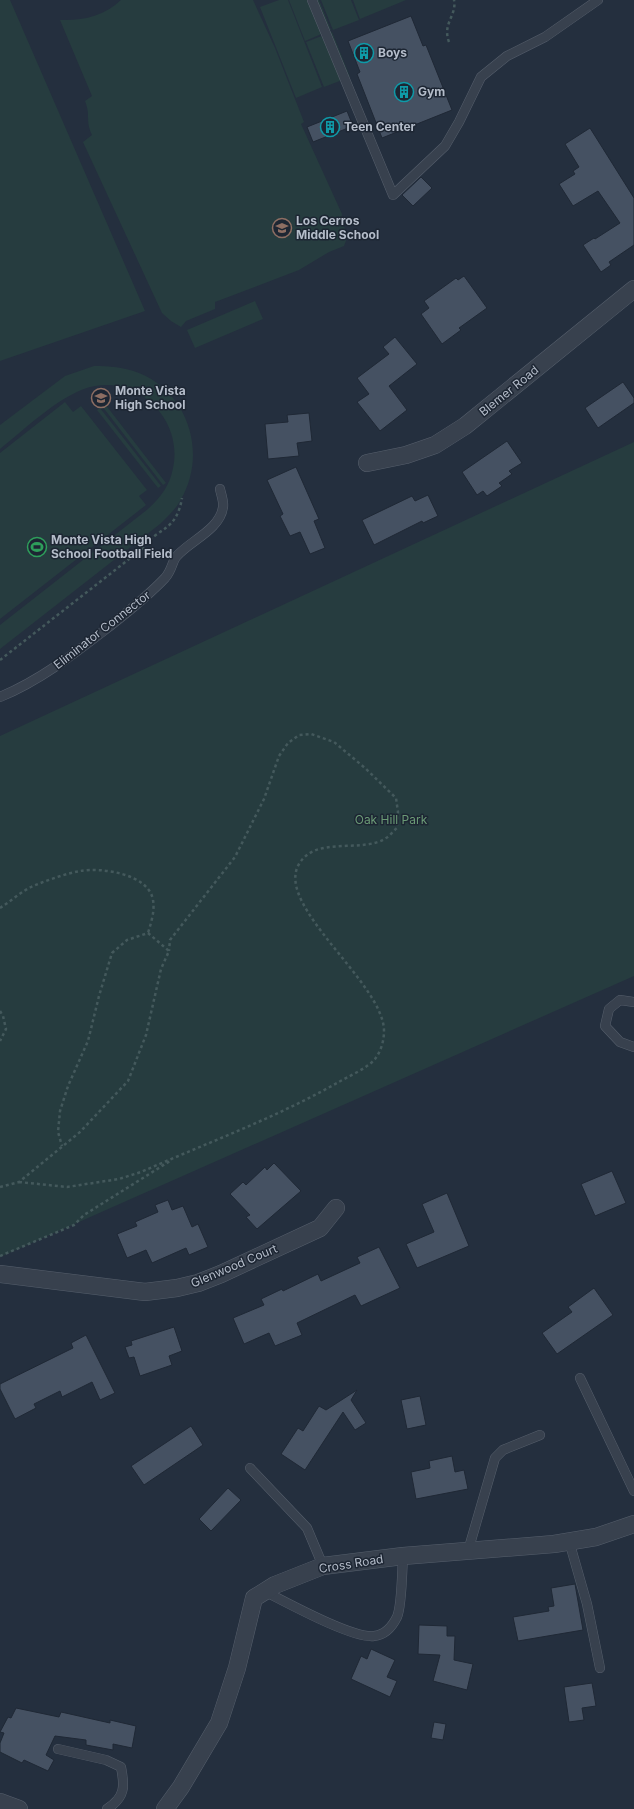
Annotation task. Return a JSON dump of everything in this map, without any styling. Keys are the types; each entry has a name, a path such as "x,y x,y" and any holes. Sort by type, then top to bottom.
{"street":[{"name":"Blemer Road","path":"367,462 406,454 435,445 465,426 634,289"},
{"name":"Glenwood Court","path":"0,1274 145,1292 177,1288 210,1279 320,1228 336,1208"},
{"name":"Cross Road","path":"165,1809 181,1787 219,1723 237,1668 254,1598 264,1591 275,1585 323,1566 403,1556 569,1541 596,1536 634,1524"},
{"path":"0,1802 19,1809"}],"lane":[{"path":"312,0 393,195 445,146 482,77 507,56 545,37 598,0"},
{"name":"Eliminator Connector","path":"0,697 22,688 50,671 138,605 166,577 172,569 174,558 205,533 220,516 223,506 220,489"},
{"path":"634,1002 620,1000 609,1009 606,1026 620,1042 634,1047"},
{"path":"580,1378 634,1491"},
{"path":"468,1551 495,1458 503,1450 540,1435"},
{"path":"250,1468 307,1528 323,1566"},
{"path":"569,1541 587,1604 600,1668"},
{"path":"264,1591 354,1634 374,1636 384,1633 391,1626 397,1616 403,1556"},
{"path":"58,1749 106,1760 121,1767 125,1785 117,1802 107,1809"}],"path":[{"path":"448,42 446,33 455,5 454,0"},
{"path":"0,660 136,554 146,543 173,522 180,510 182,498"},
{"path":"0,1187 20,1182 66,1187 92,1184 134,1174 303,1102 374,1060 382,1048 384,1030 380,1013 371,994 317,927 301,901 296,879 298,865 307,855 316,850 373,843 386,839 397,828 398,812 396,798 365,768 334,742 312,734 299,735 288,743 279,756 264,799 235,857 170,940 169,951 161,969 146,1035 128,1081 80,1132 20,1182"},
{"path":"0,908 32,887 48,880 81,871 115,872 131,876 151,892 153,901 152,918 148,933"},
{"path":"148,933 169,951"},
{"path":"62,1146 58,1132 60,1111 88,1042 99,996 112,953 126,940 148,933"},
{"path":"0,1011 3,1016 6,1029 0,1041"},
{"path":"0,1256 74,1225 84,1215 176,1156"}],"green space":[{"path":"0,0 10,0 145,311 0,361"},
{"path":"121,0 253,0 275,48 304,122 301,124 342,214 341,220 348,235 344,246 329,252 299,270 215,302 215,309 186,321 181,327 162,313 83,142 92,135 85,101 92,96 60,20 77,20 100,14"},
{"path":"279,0 288,0 322,87 296,98 260,7"},
{"path":"289,0 319,0 331,30 305,41"},
{"path":"321,0 351,0 359,20 333,30"},
{"path":"353,0 406,0 360,19"},
{"path":"332,32 350,77 324,87 306,42"},
{"path":"255,301 263,319 195,348 187,330"},
{"path":"94,366 116,367 139,373 156,382 170,395 181,410 189,427 193,446 192,464 188,483 178,504 160,524 0,649 0,625 148,509 164,490 172,474 174,451 172,435 165,420 155,407 143,396 128,389 112,385 95,386 83,389 71,395 45,412 0,449 0,425 65,376"},
{"name":"Monte Vista High School Football Field","path":"65,402 73,412 81,406 147,490 139,496 146,505 0,619 0,453"},
{"path":"105,404 166,483 163,485 102,406"},
{"path":"100,408 161,486 158,488 97,410"},
{"name":"Oak Hill Park","path":"634,442 634,976 0,1257 0,736"}],"building":[{"name":"Gym","path":"411,16 423,46 426,45 452,110 382,138 357,74 360,72 348,41"},
{"name":"Teen Center","path":"347,111 353,126 313,142 307,127"},
{"path":"590,128 634,198 634,245 609,262 611,265 601,272 583,245 620,223 598,191 573,206 559,184 575,174 573,171 579,167 565,144"},
{"path":"421,177 432,188 413,206 402,195"},
{"path":"464,276 487,308 459,328 461,330 442,344 421,314 429,308 424,301 456,278 458,280"},
{"path":"395,337 417,364 389,386 407,410 380,431 357,402 369,394 357,378 389,354 383,347"},
{"path":"623,382 634,398 634,403 598,428 585,408"},
{"path":"309,413 312,441 297,443 299,456 268,459 265,424 288,422 287,415"},
{"path":"507,441 522,463 509,471 512,474 499,483 502,486 487,496 483,491 477,495 462,472"},
{"path":"296,467 319,519 314,521 325,548 310,554 300,532 290,536 280,516 283,514 267,480"},
{"path":"428,495 438,516 423,523 422,521 374,545 362,520 412,496 415,501"},
{"path":"274,1163 301,1191 257,1229 246,1217 250,1215 230,1194 243,1182 246,1185 265,1167 267,1170"},
{"path":"612,1171 626,1203 595,1216 581,1184"},
{"path":"447,1193 469,1246 417,1268 406,1244 434,1232 422,1204"},
{"path":"168,1200 172,1210 183,1206 192,1227 198,1224 208,1247 189,1255 186,1248 152,1263 146,1250 127,1258 117,1234 137,1226 135,1222 158,1212 155,1205"},
{"path":"379,1247 400,1288 361,1306 355,1295 297,1323 302,1335 275,1346 269,1333 244,1344 233,1318 264,1305 261,1299 282,1289 283,1291 318,1274 321,1281 360,1263 357,1257"},
{"path":"594,1288 613,1315 557,1354 542,1333 572,1312 568,1307"},
{"path":"174,1327 182,1351 169,1356 172,1365 140,1376 134,1357 129,1358 125,1347 132,1345 131,1341"},
{"path":"86,1335 115,1393 100,1400 92,1382 62,1397 60,1391 34,1404 36,1408 15,1419 0,1389 0,1384 73,1348 71,1343"},
{"path":"357,1390 351,1400 366,1423 355,1430 343,1412 305,1470 281,1454 298,1428 303,1431 319,1406 326,1410"},
{"path":"420,1396 426,1425 407,1429 401,1400"},
{"path":"191,1426 203,1445 144,1485 131,1466"},
{"path":"452,1456 455,1472 464,1470 468,1489 416,1499 411,1472 430,1468 429,1461"},
{"path":"228,1488 241,1500 211,1531 199,1519"},
{"path":"575,1584 583,1630 518,1641 513,1617 549,1611 548,1607 554,1606 551,1588"},
{"path":"419,1625 447,1626 447,1636 455,1636 454,1660 473,1664 467,1690 433,1681 440,1655 418,1654"},
{"path":"371,1649 395,1660 387,1677 397,1681 390,1697 351,1679 361,1656 367,1659"},
{"path":"592,1683 596,1706 582,1708 584,1720 569,1722 564,1687"},
{"path":"16,1708 59,1717 61,1712 110,1723 110,1720 136,1726 132,1748 113,1744 113,1750 86,1745 86,1740 55,1736 46,1755 54,1760 48,1771 24,1760 22,1763 0,1752 0,1743 4,1733 0,1732 8,1717 11,1718"},
{"path":"434,1722 446,1724 443,1740 431,1738"}],"place":[{"name":"Boys","path":"364,53"},
{"name":"Gym","path":"404,92"},
{"name":"Teen Center","path":"330,127"},
{"name":"Los Cerros Middle School","path":"282,228"},
{"name":"Monte Vista High School","path":"101,398"},
{"name":"Monte Vista High School Football Field","path":"37,547"}]}
